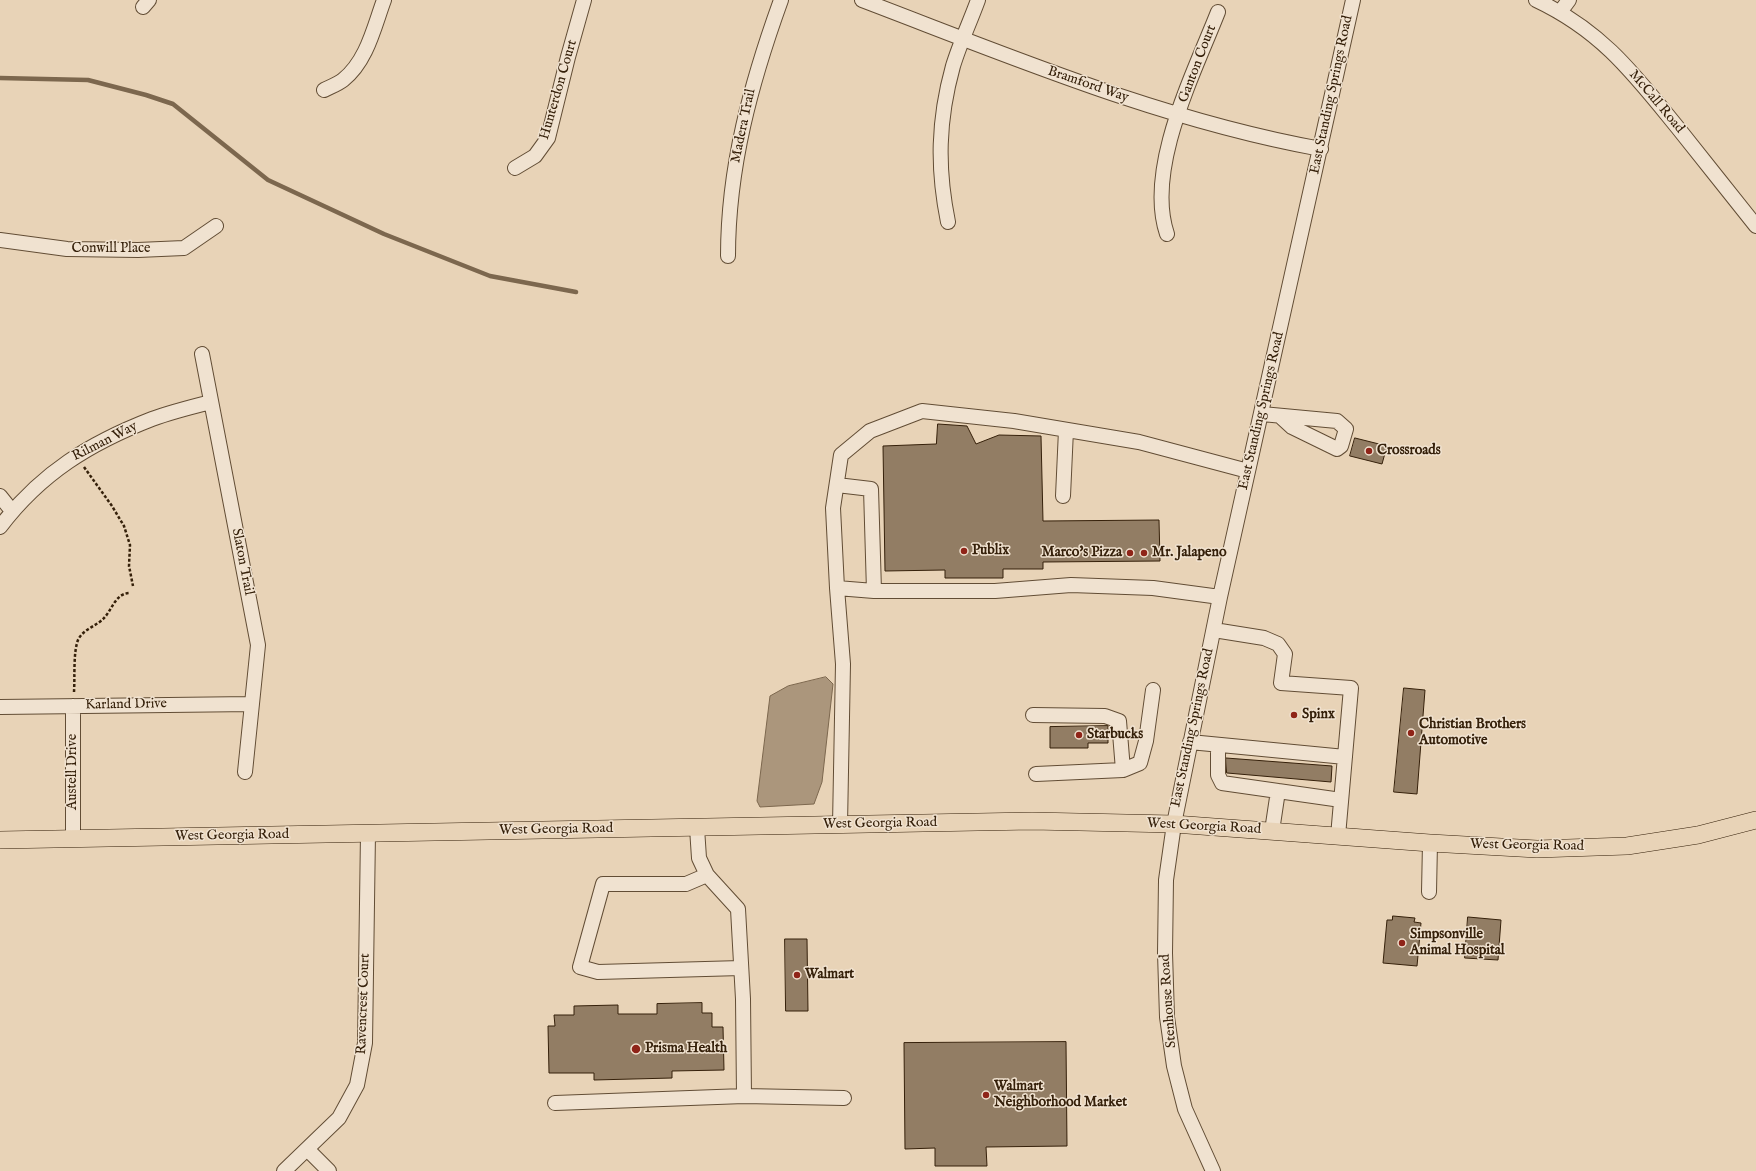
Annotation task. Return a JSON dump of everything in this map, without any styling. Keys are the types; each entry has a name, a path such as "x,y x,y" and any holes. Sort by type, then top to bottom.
{"main road":[{"name":"West Georgia Road","path":"0,840 1032,821 1174,824 1430,844 1537,848 1612,847 1656,842 1698,835 1756,820"}],"street":[{"path":"324,90 342,81 352,72 362,58 384,0"},
{"name":"Hunterdon Court","path":"515,168 535,156 548,138 584,0"},
{"name":"Madera Trail","path":"728,256 734,174 745,112 763,50 781,0"},
{"name":"Bramford Way","path":"862,0 1058,75 1178,115 1250,135 1321,149"},
{"path":"948,222 942,194 940,140 944,103 954,65 978,0"},
{"name":"East Standing Springs Road","path":"1174,824 1220,597 1262,414 1353,0"},
{"name":"McCall Road","path":"1536,0 1560,12 1592,34 1613,51 1641,82 1756,226"},
{"path":"1560,12 1569,0"},
{"name":"Ganton Court","path":"1167,234 1163,222 1162,184 1170,136 1218,12"},
{"name":"Conwill Place","path":"0,240 67,249 138,250 184,248 216,226"},
{"name":"Slaton Trail","path":"202,354 258,645 245,772"},
{"name":"Rilman Way","path":"0,527 12,511 35,487 75,455 153,418 211,402"},
{"path":"840,825 843,664 833,508 841,455 870,431 922,411 1014,421 1139,442 1248,471"},
{"path":"1262,414 1280,416"},
{"path":"1062,496 1066,430"},
{"path":"837,486 871,489 874,591"},
{"path":"0,496 12,511"},
{"path":"837,588 874,591 995,591 1071,585 1153,588 1220,597"},
{"path":"1214,630 1264,638 1278,644 1285,654 1281,683 1351,688 1338,836"},
{"path":"1036,774 1123,770 1140,763 1146,742 1153,690"},
{"name":"Karland Drive","path":"0,707 252,704"},
{"name":"Austell Drive","path":"73,706 73,839"},
{"path":"1033,715 1106,716 1119,721 1123,770"},
{"path":"1190,742 1345,757"},
{"path":"1218,745 1218,775 1222,783 1341,800"},
{"path":"1272,831 1278,790"},
{"name":"Stenhouse Road","path":"1174,824 1166,880 1165,953 1167,1017 1174,1066 1185,1109 1213,1171"},
{"path":"697,828 699,858 707,875 738,909 744,1096"},
{"name":"Ravencrest Court","path":"284,1171 339,1118 358,1085 365,1044 368,833"},
{"path":"1429,892 1430,844"},
{"path":"707,875 686,884 603,884 580,967 598,972 741,968"},
{"path":"555,1103 744,1096 844,1098"},
{"path":"307,1149 329,1171"}],"path":[{"path":"75,455 112,506 124,526 130,545 129,566 133,586"},
{"path":"73,706 76,650 78,640 86,631 104,618 116,600 124,593 129,593"}],"shaded area":[{"path":"826,677 833,684 822,782 814,804 760,807 757,801 770,696 788,686"}],"building":[{"path":"938,424 967,426 976,444 999,435 1041,436 1043,521 1159,520 1160,561 1043,562 1043,569 1003,569 1003,578 945,578 945,570 885,571 883,446 936,444"},
{"name":"Crossroads","path":"1355,438 1387,446 1382,464 1350,456"},
{"name":"Christian Brothers Automotive","path":"1404,688 1425,690 1417,794 1394,792"},
{"name":"Starbucks","path":"1108,726 1108,743 1088,743 1088,748 1050,748 1050,727"},
{"name":"Spinx","path":"1226,758 1332,766 1331,782 1227,773"},
{"name":"Simpsonville Animal Hospital","path":"1393,916 1415,918 1414,922 1421,923 1417,966 1383,963 1387,920 1392,920"},
{"path":"1468,917 1501,920 1498,960 1465,958"},
{"name":"Walmart","path":"785,939 807,939 808,1011 786,1011"},
{"name":"Prisma Health","path":"702,1003 702,1013 712,1013 712,1027 723,1027 724,1070 672,1071 672,1078 594,1080 594,1073 549,1073 548,1026 555,1026 554,1015 574,1015 574,1006 618,1005 618,1014 657,1014 657,1004"},
{"name":"Walmart Neighborhood Market","path":"1066,1042 1067,1146 986,1147 987,1166 935,1166 935,1148 905,1149 904,1043"}],"waterway":[{"path":"0,78 88,80 146,95 173,104 268,180 384,234 490,276 576,292"}],"place":[{"name":"Crossroads","path":"1369,451"},
{"name":"Publix","path":"964,551"},
{"name":"Marco's Pizza","path":"1130,553"},
{"name":"Mr. Jalapeno","path":"1144,553"},
{"name":"Spinx","path":"1294,715"},
{"name":"Christian Brothers Automotive","path":"1411,733"},
{"name":"Starbucks","path":"1079,735"},
{"name":"Simpsonville Animal Hospital","path":"1402,943"},
{"name":"Walmart","path":"797,975"},
{"name":"Prisma Health","path":"636,1049"},
{"name":"Walmart Neighborhood Market","path":"986,1095"}]}
